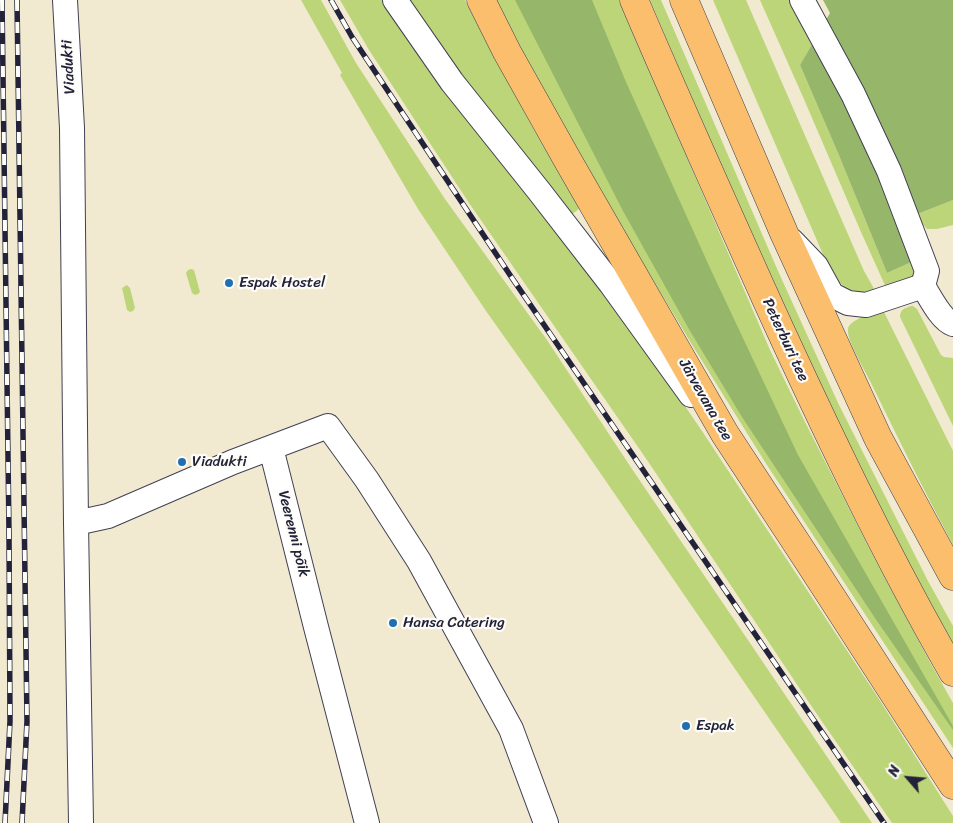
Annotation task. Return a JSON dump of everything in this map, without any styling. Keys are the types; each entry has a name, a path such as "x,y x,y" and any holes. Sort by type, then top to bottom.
{"main road":[{"name":"Järvevana tee","path":"481,0 567,159 725,434 953,785"},
{"name":"Peterburi tee","path":"634,0 695,143 801,376 870,518 953,672"},
{"path":"685,0 784,232 878,438 953,576"}],"street":[{"name":"Viadukti","path":"65,0 72,128 81,823"},
{"path":"395,0 452,82 611,284 687,391 725,434"},
{"path":"802,0 854,94 890,171 926,271 923,286 938,311 948,322 953,324"},
{"path":"784,232 816,266 832,295 848,304 866,305 923,286"},
{"path":"76,523 108,516 233,462 328,426 367,480 419,560 511,729 546,823"},
{"name":"Veerenni põik","path":"271,448 367,823"}],"green space":[{"path":"301,0 321,0 356,63 445,199 547,340 872,823 841,823 581,445 486,311 418,209 340,75 342,73"},
{"path":"340,0 384,0 599,280 702,431 879,699 953,816 953,823 892,823 647,460 469,203 369,50"},
{"path":"406,0 465,0 534,130 580,208 570,216 493,121"},
{"path":"496,0 619,0 770,350 869,548 953,703 953,748 765,462 694,348 621,227 525,56"},
{"path":"515,0 592,0 626,82 710,268 798,455 953,726 953,730 877,621 742,417 690,331 623,211"},
{"path":"650,0 661,0 778,271 839,405 928,581 953,626 953,644 873,496 796,337 735,202"},
{"path":"713,0 746,0 864,271 877,294 859,294 847,289 828,266"},
{"path":"760,0 794,0 815,39 800,65 887,273 916,260 917,269 913,279 888,292 861,232"},
{"path":"823,0 953,0 953,200 915,215 916,260 887,273 800,65 830,13"},
{"path":"953,200 953,225 937,229 927,229 915,215"},
{"path":"191,269 194,270 200,292 195,295 192,293 186,273"},
{"path":"127,285 130,288 135,308 130,312 127,310 122,288"},
{"path":"911,306 917,309 941,355 953,358 953,426 900,317 905,308"},
{"path":"883,310 953,451 953,545 856,355 848,334 849,325 853,322"}],"railway":[{"path":"2,0 10,721 5,823"},
{"path":"17,0 27,721 22,823"},
{"path":"331,0 352,37 510,275 884,823"}],"place":[{"name":"Espak Hostel","path":"229,283"},
{"name":"Viadukti","path":"182,462"},
{"name":"Hansa Catering","path":"393,623"},
{"name":"Espak","path":"686,726"}]}
